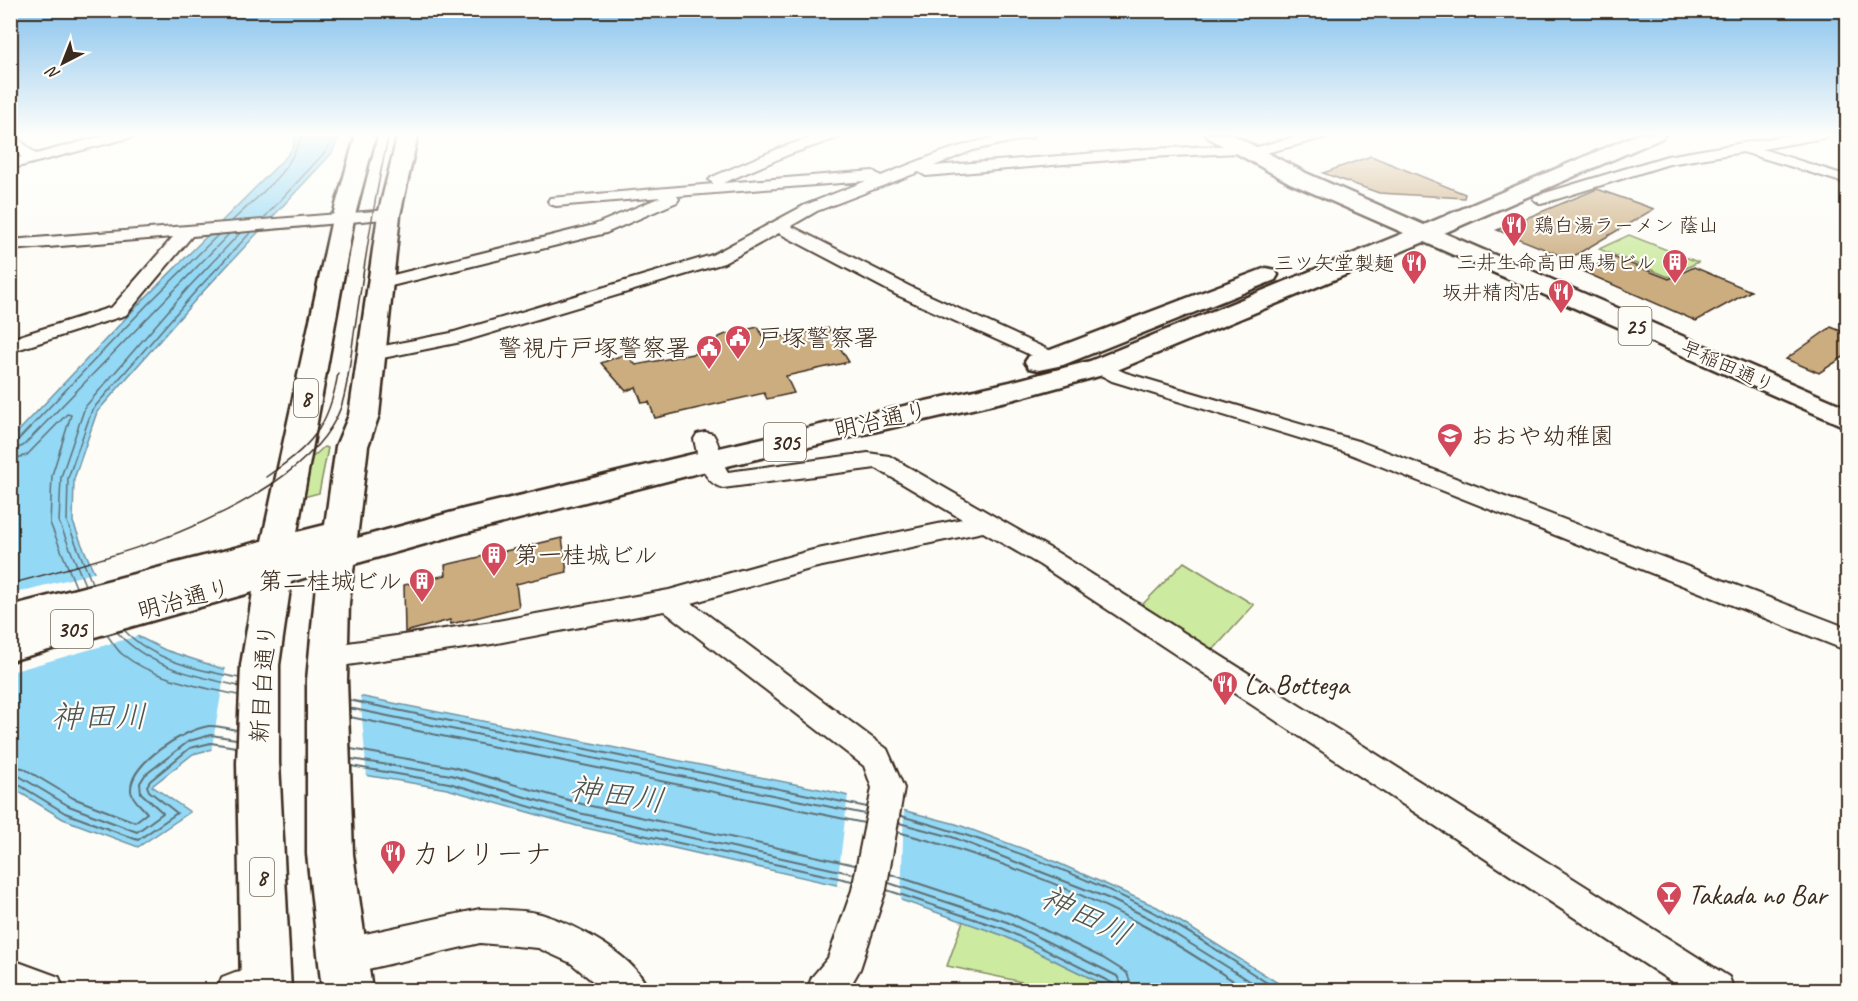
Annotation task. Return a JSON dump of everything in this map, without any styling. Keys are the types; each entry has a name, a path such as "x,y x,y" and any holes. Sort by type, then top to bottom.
{"main road":[{"name":"新目白通り","path":"255,989 260,665 284,508 343,219 353,181"},
{"path":"345,974 330,854 327,668 337,545 351,446 364,415 383,283 389,215 397,181"},
{"name":"早稲田通り","path":"1305,181 1848,405"},
{"name":"早稲田通り","path":"1325,181 1418,226 1848,419"},
{"name":"明治通り","path":"708,450 1016,390 1100,367 1418,226 1513,181"},
{"name":"明治通り","path":"10,620 128,601 337,545 464,521 708,450 1053,359 1418,226 1535,181"},
{"name":"明治通り","path":"10,646 128,601"}],"street":[{"path":"383,283 600,229 717,181"},
{"path":"556,201 817,181"},
{"path":"373,354 454,338 718,259 811,208 882,181"},
{"path":"1541,199 1600,181"},
{"path":"10,245 389,215"},
{"path":"777,225 904,291 1053,359"},
{"path":"10,346 119,311 187,231"},
{"path":"1100,367 1119,377 1353,447 1848,640"},
{"path":"708,450 717,475 723,480 868,460 881,461 988,522 1711,989"},
{"path":"327,668 492,633 669,600 813,559 988,522"},
{"path":"669,600 876,758 888,789 868,890 842,969 825,990"},
{"path":"345,974 480,926 539,931 584,950 630,990"},
{"path":"10,977 46,990"}],"green space":[{"path":"1629,235 1698,262 1669,277 1599,249"},
{"path":"324,447 328,448 319,493 300,498 306,463"},
{"path":"1184,562 1254,605 1213,650 1141,606"},
{"path":"963,921 1002,935 1115,990 1060,990 947,966"}],"water":[{"name":"神田川","path":"262,181 306,181 198,297 97,412 74,479 73,522 100,585 135,635 165,650 220,668 829,791 956,824 1040,855 1157,907 1289,990 1115,990 1002,935 898,899 577,826 447,789 212,749 193,754 152,786 190,812 138,847 63,819 11,787 10,440 142,301"}],"pier":[{"path":"97,572 102,583 137,633 141,635 11,672 11,594"},
{"path":"226,666 360,693 367,778 211,752"},
{"path":"848,794 904,807 901,902 837,886"}],"building":[{"path":"1345,181 1432,181 1465,194 1464,198 1379,193"},
{"path":"1597,189 1654,209 1569,259 1497,230"},
{"name":"三井生命高田馬場ビル","path":"1613,257 1669,279 1694,267 1751,291 1696,321 1584,272"},
{"name":"警視庁戸塚警察署","path":"758,327 765,340 828,328 849,362 786,376 794,393 767,399 764,393 655,418 649,402 642,403 636,387 626,391 601,363 625,354 636,365 708,351 719,337"},
{"path":"1831,327 1848,334 1848,354 1819,373 1786,359"},
{"name":"第一桂城ビル","path":"562,538 567,572 516,584 519,607 451,624 450,620 405,632 404,585 446,575 445,565"}],"tram line":[{"path":"10,584 112,556 210,519 272,484 312,451 336,419 346,388 379,181"},
{"path":"266,477 295,455 316,434 329,408 338,373"}],"place":[{"name":"鶏白湯ラーメン 蔭山","path":"1514,248"},
{"name":"三井生命高田馬場ビル","path":"1675,285"},
{"name":"三ツ矢堂製麺","path":"1414,286"},
{"name":"坂井精肉店","path":"1561,315"},
{"name":"戸塚警察署","path":"738,361"},
{"name":"警視庁戸塚警察署","path":"709,371"},
{"name":"おおや幼稚園","path":"1450,459"},
{"name":"第一桂城ビル","path":"494,578"},
{"name":"第二桂城ビル","path":"422,604"},
{"name":"La Bottega","path":"1225,707"},
{"name":"カレリーナ","path":"393,876"},
{"name":"Takada no Bar","path":"1669,917"}]}
